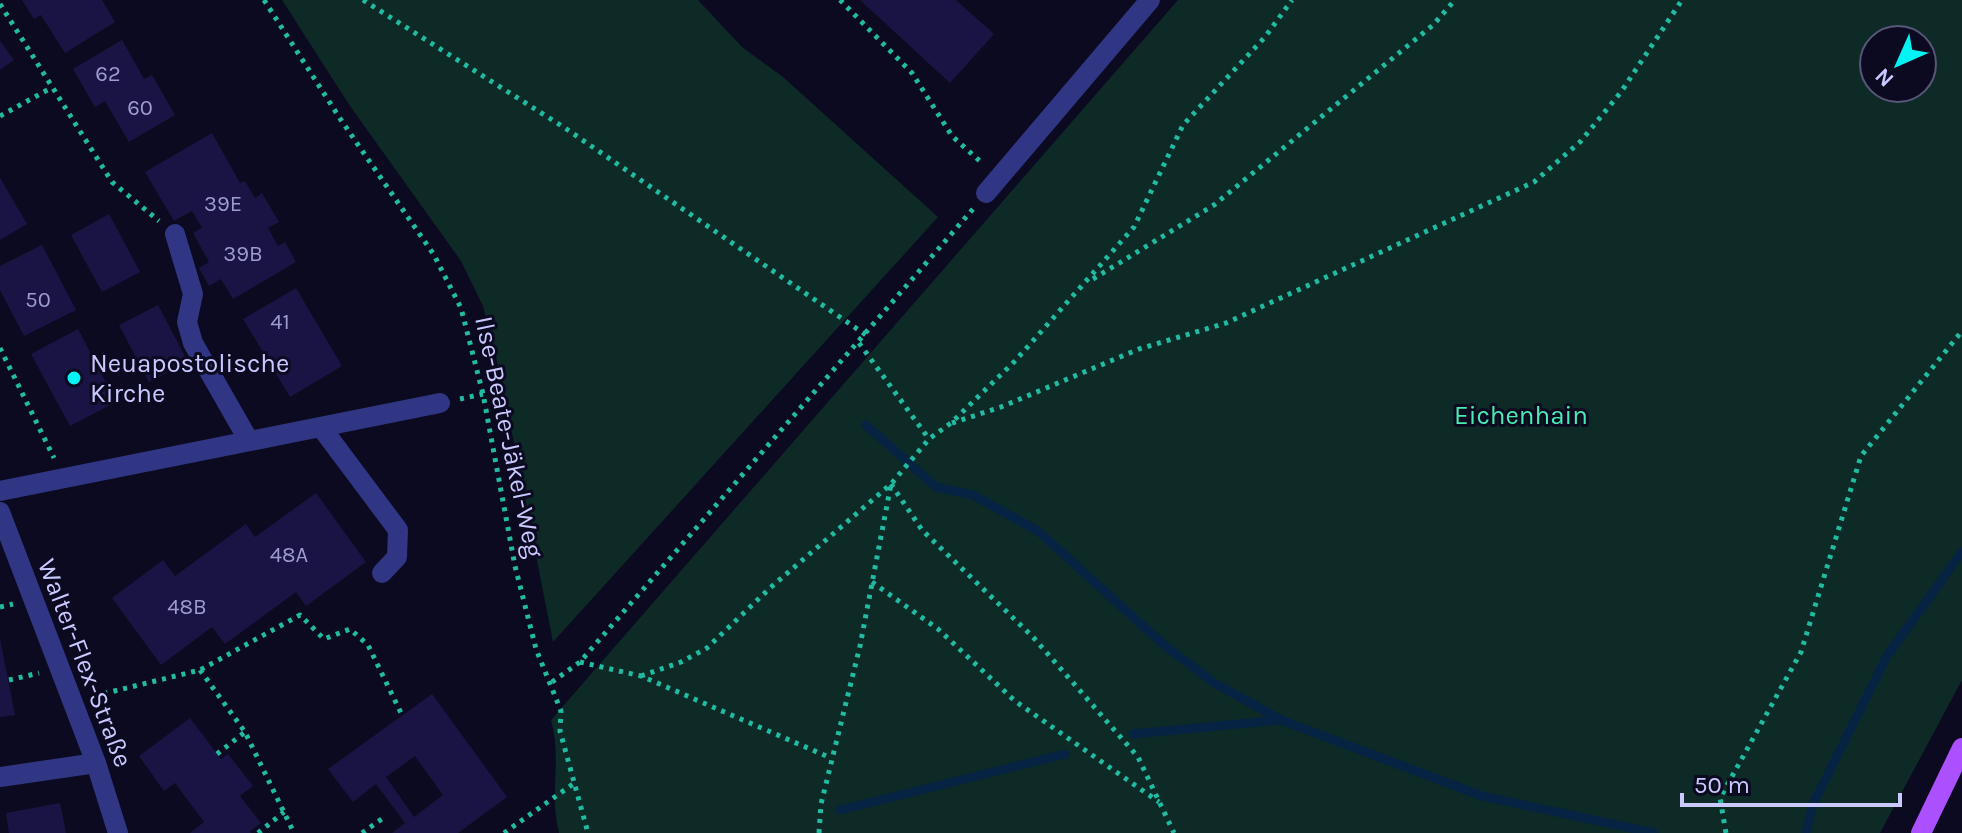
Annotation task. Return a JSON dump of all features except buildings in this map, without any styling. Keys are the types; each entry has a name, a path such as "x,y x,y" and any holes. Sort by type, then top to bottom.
{"main road":[{"path":"1921,833 1962,748"}],"street":[{"path":"993,186 1150,0"},
{"path":"175,234 193,294 187,322 193,343 249,441"},
{"path":"0,491 440,403"},
{"path":"321,427 398,530 397,557 382,573"},
{"name":"Walter-Flex-Straße","path":"0,512 96,763 118,833"},
{"path":"0,777 96,763"}],"path":[{"name":"Ilse-Beate-Jäkel-Weg","path":"264,0 341,120 434,255 461,308 483,394 515,566 536,649 552,682 573,784 588,833"},
{"path":"363,0 565,128 866,335"},
{"path":"552,682 580,662 993,186 952,136 912,73 840,0"},
{"path":"641,676 681,662 707,648 770,588 891,484 929,439 951,423 1088,282 1134,227 1183,125 1265,37 1292,0"},
{"path":"1088,282 1214,205 1433,25 1455,0"},
{"path":"951,423 1001,407 1139,349 1226,323 1534,182 1581,141 1613,102 1682,0"},
{"path":"0,4 112,182 175,234"},
{"path":"0,116 51,88"},
{"path":"1726,833 1720,798 1801,652 1861,456 1962,331"},
{"path":"859,342 929,439"},
{"path":"0,348 63,478"},
{"path":"819,833 831,758 872,582 891,484"},
{"path":"891,484 922,530 1033,637 1138,757 1174,833"},
{"path":"872,582 938,629 1015,701 1160,802"},
{"path":"72,701 200,670 300,615 324,639 350,629 368,645 402,715"},
{"path":"580,662 641,676 831,758"},
{"path":"200,670 245,732 294,833"},
{"path":"217,754 245,732"},
{"path":"504,833 573,784"},
{"path":"258,833 284,812"},
{"path":"362,833 386,816"}],"green space":[{"path":"282,0 698,0 742,47 783,77 938,217 553,642 501,377 483,306 461,261 350,106"},
{"name":"Eichenhain","path":"1178,0 1962,0 1962,680 1880,833 559,833 555,805 551,720"}],"waterway":[{"path":"866,425 936,487 973,495 1038,531 1164,645 1216,684 1281,720 1482,796 1654,833"},
{"path":"1806,833 1812,806 1887,656 1962,552"},
{"path":"1133,734 1281,720"},
{"path":"840,810 1065,754"}],"place":[{"name":"Neuapostolische Kirche","path":"74,378"}]}
